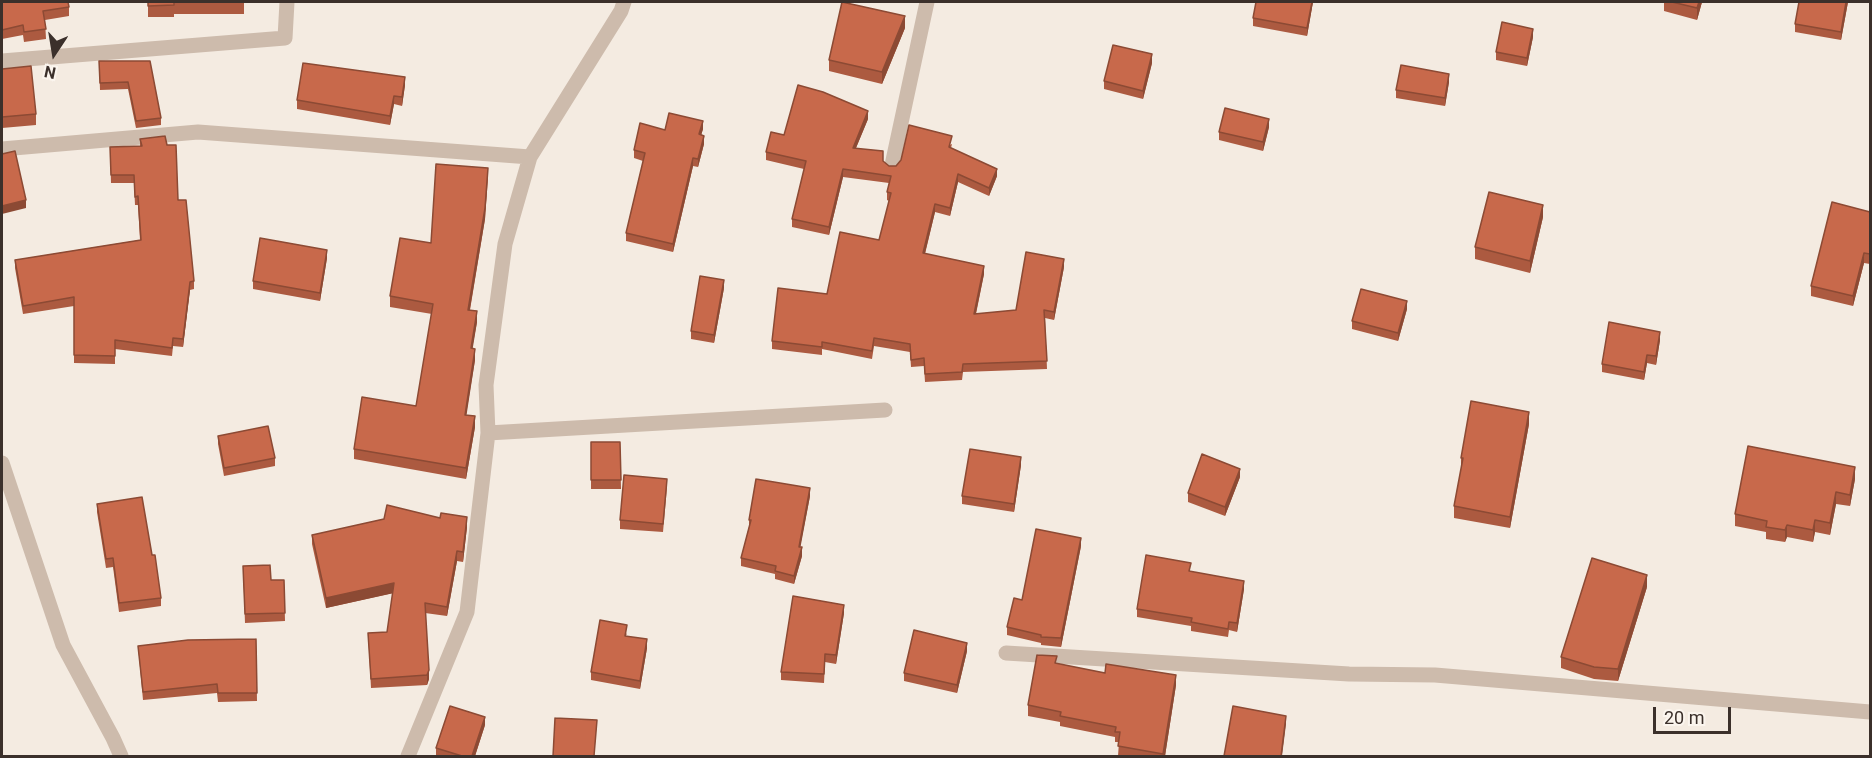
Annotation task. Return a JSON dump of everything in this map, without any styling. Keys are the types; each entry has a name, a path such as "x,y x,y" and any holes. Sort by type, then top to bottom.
{"street":[{"path":"2,61 285,38 287,2"},
{"path":"408,756 467,612 488,434 486,385 505,244 530,157 621,11 624,2"},
{"path":"892,165 927,2"},
{"path":"2,149 198,132 530,157"},
{"path":"488,434 885,410"},
{"path":"2,463 63,645 121,756"},
{"path":"1006,653 1349,674 1435,675 1870,712"}],"building":[{"path":"2,2 68,2 69,7 43,11 46,29 24,32 23,25 2,30"},
{"path":"148,2 174,2 174,5 148,6"},
{"path":"842,2 905,16 882,72 829,60"},
{"path":"1256,2 1312,2 1307,28 1253,18"},
{"path":"1672,2 1699,2 1697,8"},
{"path":"1799,2 1846,2 1841,32 1795,24"},
{"path":"1502,22 1533,29 1527,58 1496,52"},
{"path":"1113,45 1152,54 1143,91 1104,81"},
{"path":"99,61 150,61 161,118 136,121 128,82 100,83"},
{"path":"303,63 405,77 402,97 394,96 390,116 297,100"},
{"path":"1401,65 1449,74 1445,98 1396,90"},
{"path":"31,66 36,114 2,117 2,69"},
{"path":"798,85 823,92 868,111 853,148 883,151 883,161 889,166 896,166 901,160 909,125 952,136 949,147 997,169 989,188 958,174 950,208 935,204 923,253 984,266 974,314 1016,310 1026,252 1064,259 1054,312 1044,310 1047,361 963,364 962,372 925,374 924,358 911,360 910,344 874,338 872,351 822,342 822,347 772,341 778,288 827,294 840,232 879,240 891,193 887,192 891,176 843,169 829,227 792,219 806,161 766,152 771,132 784,135"},
{"path":"1225,108 1269,119 1263,142 1219,132"},
{"path":"669,113 703,121 699,134 704,136 698,159 693,158 673,244 626,233 645,153 634,150 640,123 665,130"},
{"path":"165,136 167,145 176,145 178,200 186,200 194,281 190,282 183,339 173,338 172,348 115,340 115,356 74,355 74,297 23,306 15,260 141,240 134,175 111,175 110,147 142,146 140,139"},
{"path":"15,151 26,200 2,206 2,154"},
{"path":"436,164 488,168 485,208 468,310 477,311 471,348 475,349 465,415 475,416 466,468 354,449 362,397 416,406 433,304 390,296 400,238 431,243"},
{"path":"1489,192 1543,205 1530,261 1475,247"},
{"path":"1832,202 1870,212 1870,254 1864,253 1853,296 1811,286"},
{"path":"260,238 327,250 320,293 253,281"},
{"path":"700,276 724,280 714,335 691,331"},
{"path":"1361,289 1407,301 1398,333 1352,321"},
{"path":"1609,322 1660,332 1656,356 1647,355 1644,372 1602,364"},
{"path":"1471,401 1529,412 1510,517 1454,506"},
{"path":"268,426 275,458 224,468 218,436"},
{"path":"591,442 620,442 621,480 591,480"},
{"path":"1748,446 1855,467 1850,495 1836,492 1830,523 1815,520 1813,530 1787,525 1785,530 1766,527 1767,521 1735,514"},
{"path":"970,449 1021,457 1014,504 962,496"},
{"path":"1202,454 1240,469 1225,507 1188,493"},
{"path":"624,475 667,479 663,524 620,520"},
{"path":"756,479 810,488 799,547 802,547 794,576 775,571 776,566 741,558 751,520 749,520"},
{"path":"142,497 152,555 155,555 161,598 119,603 113,558 106,559 97,504"},
{"path":"387,505 440,518 441,513 467,517 463,552 457,551 447,607 425,603 429,670 427,675 371,679 368,633 387,632 394,583 326,598 312,535 384,519"},
{"path":"1036,529 1081,538 1061,638 1041,637 1041,635 1007,627 1014,598 1022,600"},
{"path":"1146,555 1191,563 1189,571 1244,581 1237,623 1229,622 1228,629 1191,622 1192,618 1137,609"},
{"path":"1592,558 1647,575 1618,669 1594,667 1561,657"},
{"path":"270,565 271,580 284,580 285,613 245,614 243,566"},
{"path":"793,596 844,605 836,655 825,654 824,674 781,672"},
{"path":"600,620 627,625 625,636 647,639 640,681 591,672"},
{"path":"914,630 967,643 957,685 904,673"},
{"path":"256,639 257,693 218,693 217,684 143,692 138,646 188,640"},
{"path":"1037,655 1057,656 1055,663 1105,673 1106,664 1176,675 1163,754 1118,746 1120,732 1115,732 1116,727 1060,716 1061,712 1028,705"},
{"path":"450,706 485,717 472,756 462,756 436,748"},
{"path":"1233,706 1286,716 1281,756 1224,756"},
{"path":"555,718 597,720 594,756 553,756"}]}
